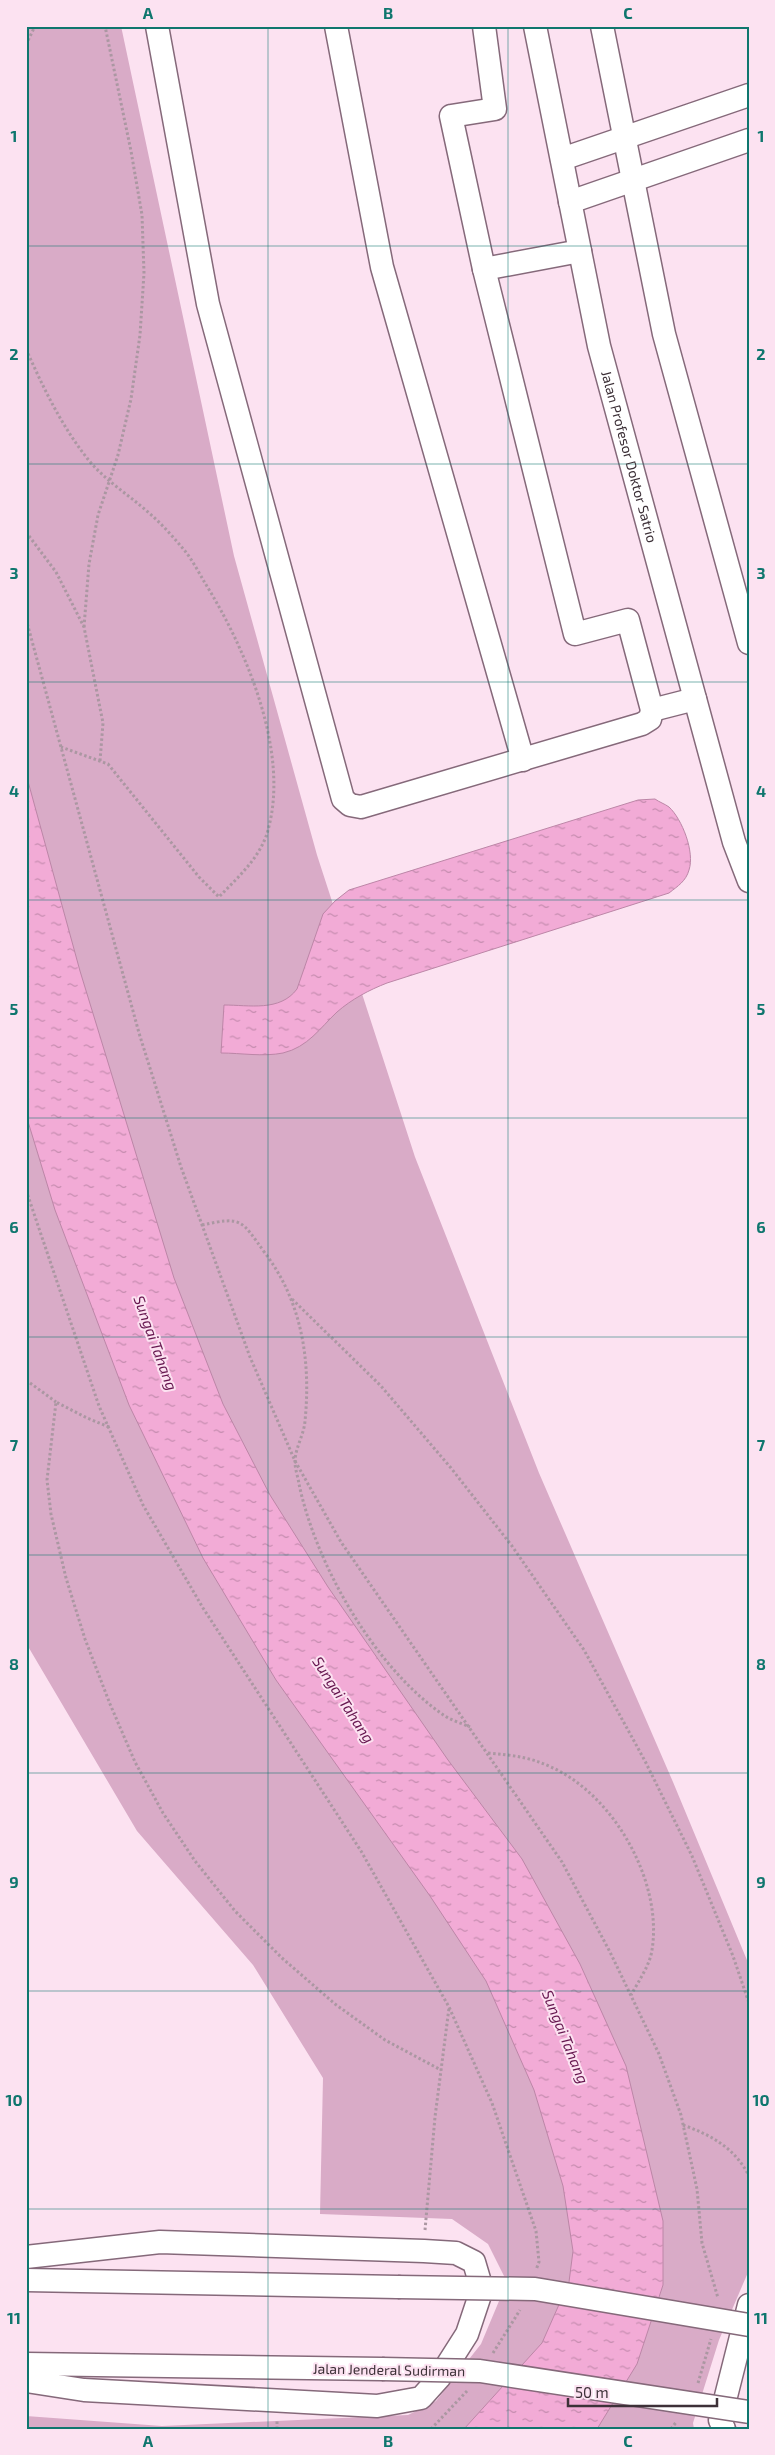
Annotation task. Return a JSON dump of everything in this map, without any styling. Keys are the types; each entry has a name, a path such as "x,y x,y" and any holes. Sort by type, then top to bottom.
{"street":[{"path":"156,26 208,304 343,798 350,805 361,807 642,724 650,719 652,710 628,620 575,634 484,269 451,116 494,109 484,26"},
{"path":"336,26 382,267 522,760"},
{"name":"Jalan Profesor Doktor Satrio","path":"535,26 599,346 734,842 749,881"},
{"path":"602,26 664,334 749,643"},
{"path":"562,159 749,95"},
{"path":"570,202 749,140"},
{"path":"484,269 580,251"},
{"path":"652,710 694,699"},
{"path":"26,2257 160,2242 456,2253 474,2262 482,2289 467,2334 439,2378 420,2398 378,2406 84,2390 26,2381"},
{"path":"26,2280 535,2289 749,2325"},
{"path":"724,2429 720,2420 749,2305"},
{"name":"Jalan Jenderal Sudirman","path":"26,2364 480,2371 749,2412"}],"path":[{"path":"26,45 35,26"},
{"path":"84,627 98,515 131,399 140,335 144,273 142,215 131,151 105,26"},
{"path":"26,349 44,388 87,458 109,481 150,513 186,553 221,609 249,665 273,759 273,798 268,831 251,864 220,897 199,878 134,798 123,780 108,764 61,747"},
{"path":"26,532 56,572 84,627 103,723 100,761"},
{"path":"26,619 139,1033 181,1168 250,1357 295,1461 341,1542 562,1862 631,1996 659,2054 683,2125 697,2189 702,2243 718,2297 717,2305"},
{"path":"26,1190 100,1406 143,1505 202,1608 361,1850 449,2007 492,2103 536,2232 539,2262 534,2278"},
{"path":"202,1225 230,1219 244,1224 272,1261 292,1298 304,1336 308,1384 305,1424 295,1461 299,1485 309,1521 339,1591 389,1664 416,1692 443,1715 470,1728"},
{"path":"292,1298 381,1386 451,1468 512,1546 584,1650 646,1760 692,1856 733,1956 749,2003"},
{"path":"26,1380 56,1402 109,1427"},
{"path":"56,1402 47,1480 51,1514 66,1578 85,1639 110,1704 135,1762 163,1813 195,1861 235,1911 282,1958 335,2004 385,2040 441,2070"},
{"path":"488,1753 524,1756 553,1768 582,1788 606,1810 628,1840 645,1878 653,1919 652,1951 631,1996"},
{"path":"424,2251 441,2070 449,2007"},
{"path":"683,2125 707,2134 728,2148 749,2176"},
{"path":"490,2359 524,2303"},
{"path":"697,2386 710,2346 713,2330"},
{"path":"431,2429 469,2389"},
{"path":"671,2429 681,2415"}],"shaded area":[{"path":"26,26 121,26 234,556 317,855 415,1157 539,1473 673,1782 749,1965 749,2270 719,2340 693,2423 694,2429 26,2429 26,2416 162,2426 408,2415 436,2401 481,2344 507,2282 488,2244 452,2219 320,2214 323,2078 253,1965 137,1831 26,1643"}],"water":[{"name":"Sungai Tahang","path":"26,774 80,971 174,1278 223,1404 270,1495 328,1587 448,1760 522,1859 580,1964 626,2066 663,2221 663,2285 637,2364 597,2429 464,2429 542,2343 569,2282 573,2251 563,2186 534,2090 486,1981 430,1896 276,1680 203,1558 129,1405 55,1210 26,1115"},
{"path":"655,799 674,812 683,827 689,845 689,870 681,883 669,893 387,983 349,1003 337,1012 307,1042 292,1050 268,1055 221,1053 224,1005 264,1006 282,1001 290,996 297,989 323,914 349,890 638,800"}]}
